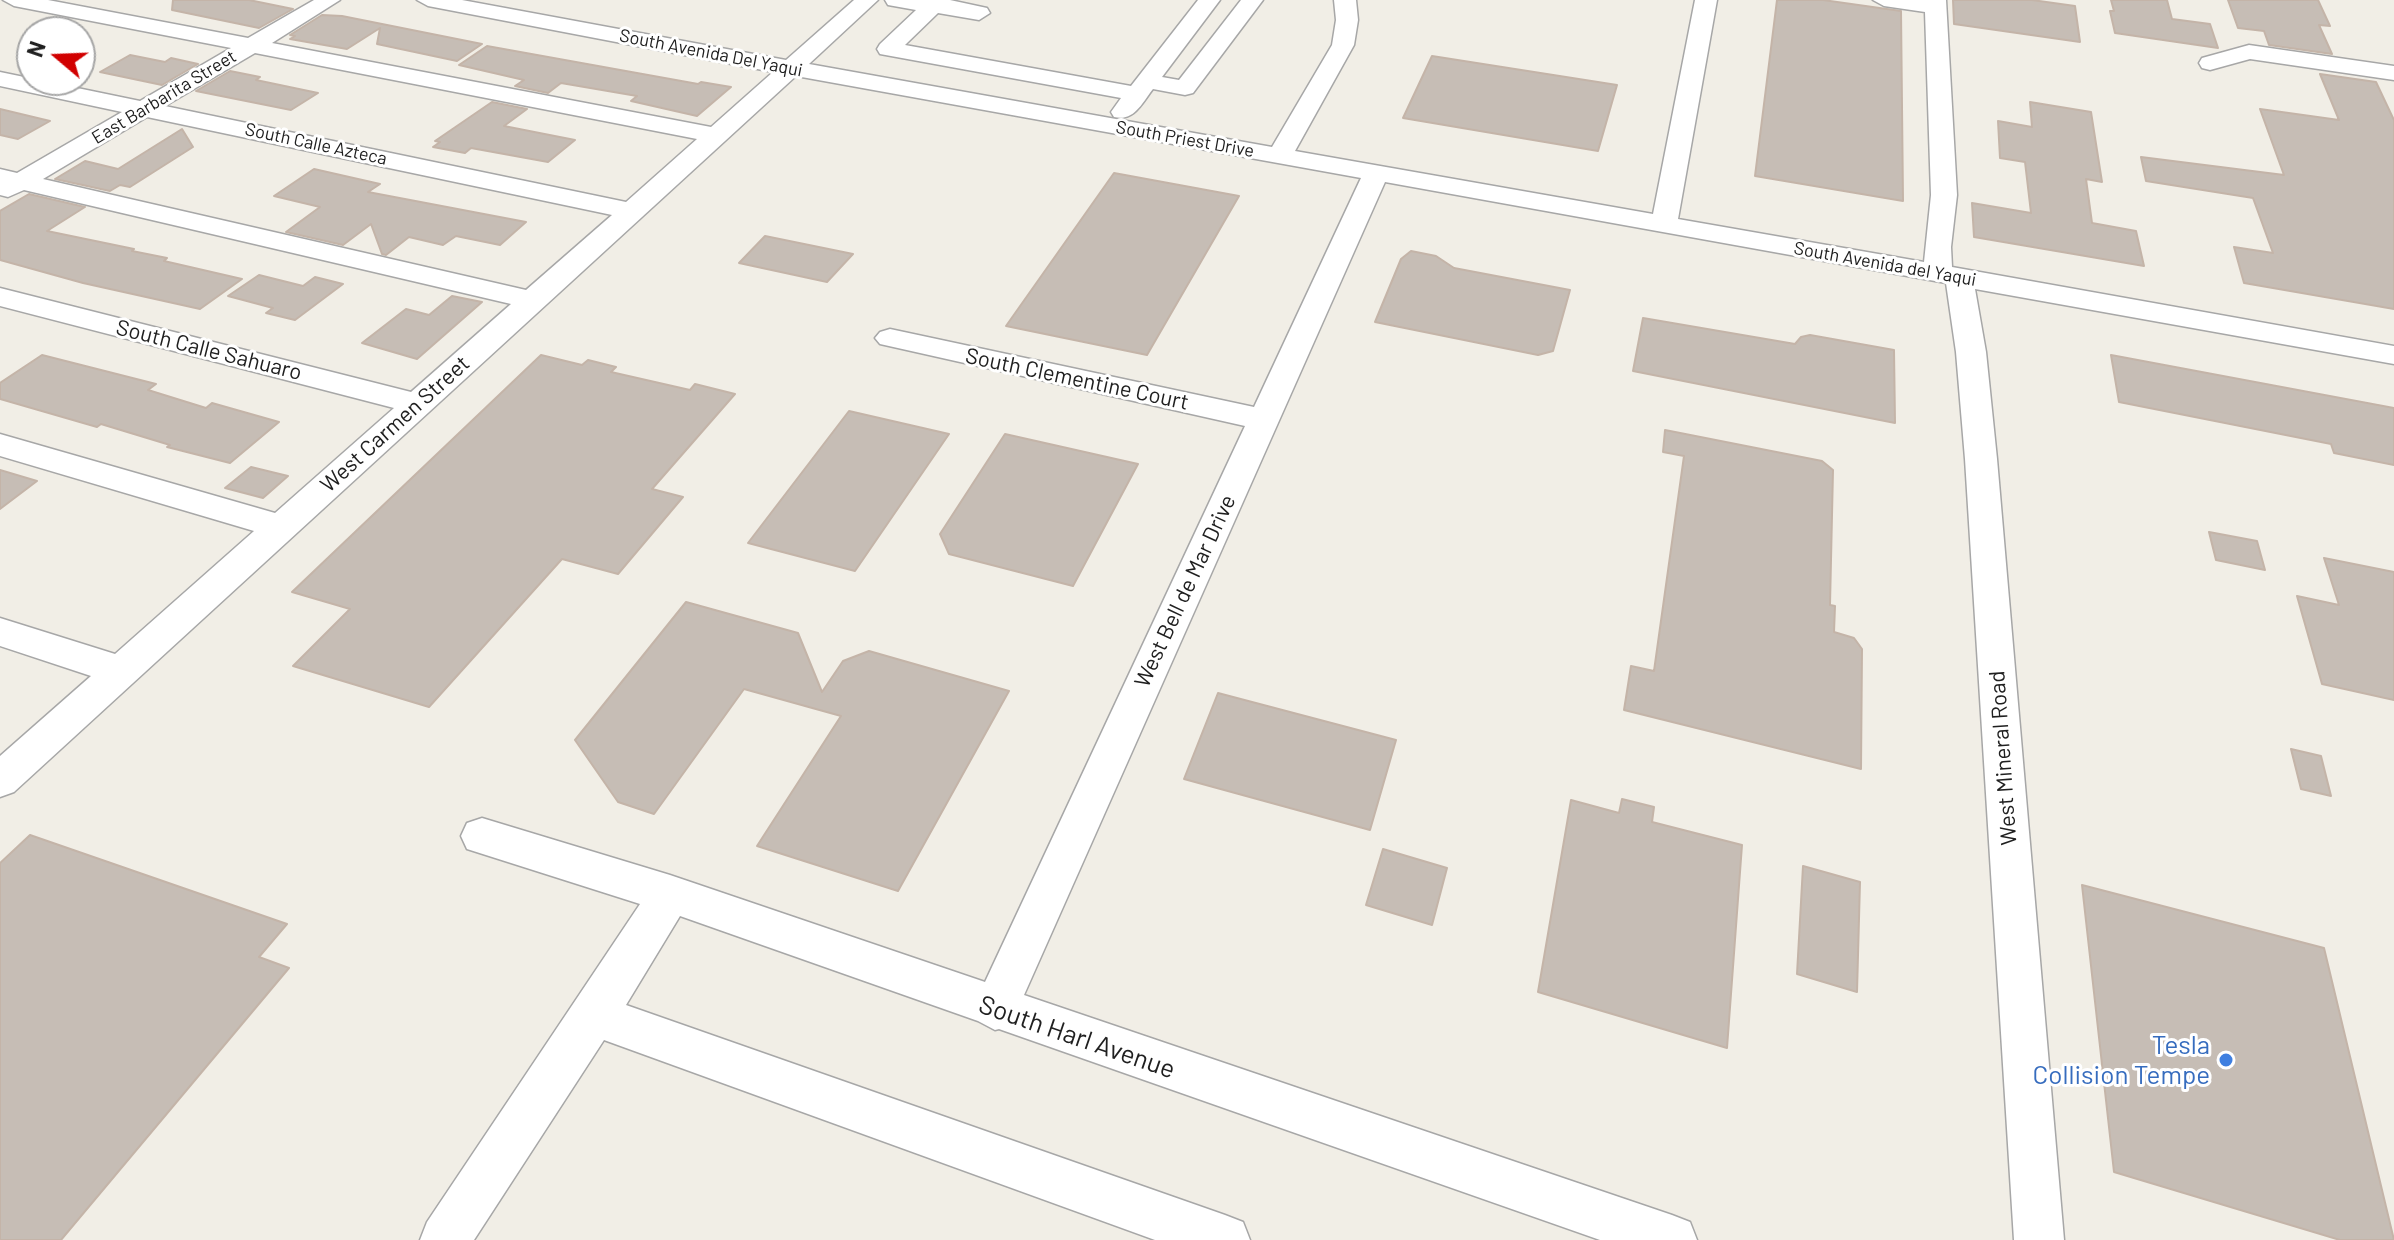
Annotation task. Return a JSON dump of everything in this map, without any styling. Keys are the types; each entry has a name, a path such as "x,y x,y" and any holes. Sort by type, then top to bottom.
{"street":[{"path":"14,0 716,135"},
{"name":"East Barbarita Street","path":"7,184 145,108 329,0"},
{"name":"South Avenida Del Yaqui","path":"428,0 993,105"},
{"path":"510,15 531,0"},
{"name":"West Carmen Street","path":"0,780 867,0"},
{"path":"896,0 980,12"},
{"path":"1113,126 1209,0"},
{"path":"932,7 888,49 1142,88 1185,88 1252,0"},
{"path":"1279,156 1343,45 1347,20 1345,0"},
{"path":"1664,225 1706,0"},
{"path":"1884,0 1935,4"},
{"name":"West Mineral Road","path":"1935,4 1944,195 1937,247 1971,352 2039,1240"},
{"path":"935,58 980,12"},
{"path":"2210,63 2249,52 2394,73"},
{"name":"South Calle Azteca","path":"0,79 632,211"},
{"name":"South Priest Drive","path":"993,105 1376,173"},
{"name":"South Avenida del Yaqui","path":"1376,173 2394,355"},
{"name":"West Bell de Mar Drive","path":"995,1009 1376,173"},
{"path":"7,184 531,300"},
{"name":"South Calle Sahuaro","path":"0,297 418,404"},
{"name":"South Clementine Court","path":"890,338 1264,420"},
{"path":"0,445 282,527"},
{"path":"0,632 121,671"},
{"name":"South Harl Avenue","path":"482,836 670,894 995,1009 1672,1240"},
{"path":"445,1240 670,894"},
{"path":"594,1015 1225,1240"}],"building":[{"path":"173,0 249,0 293,9 259,28 172,10"},
{"path":"1777,0 1823,0 1901,11 1903,201 1755,176"},
{"path":"1953,0 2032,0 2075,6 2080,42 1954,24"},
{"path":"2111,0 2167,0 2172,19 2210,24 2218,48 2115,33"},
{"path":"2228,0 2318,0 2330,26 2319,25 2332,54 2269,45 2264,31 2238,28"},
{"path":"322,15 342,16 482,44 457,61 377,44 380,28 347,49 290,39 295,36 290,35"},
{"path":"487,46 698,84 731,87 697,116 631,101 637,96 561,83 548,93 515,86 524,80 459,65"},
{"path":"130,55 165,62 171,58 198,64 162,85 100,72"},
{"path":"1432,56 1617,85 1598,151 1403,118"},
{"path":"230,71 260,77 256,80 318,93 291,110 196,91"},
{"path":"2320,74 2376,82 2394,120 2394,309 2244,283 2234,247 2273,253 2253,198 2146,181 2141,157 2284,175 2260,109 2339,120"},
{"path":"492,102 527,109 504,126 575,140 548,162 471,148 465,153 433,147 440,142 435,141"},
{"path":"2030,102 2091,112 2102,182 2086,179 2092,223 2136,231 2144,266 1974,237 1972,203 2031,213 2025,162 2000,158 1998,121 2032,127"},
{"path":"0,109 50,121 18,139 0,135"},
{"path":"182,129 193,147 130,187 120,185 110,191 55,179 85,161 118,169"},
{"path":"314,169 380,184 368,192 526,222 500,245 456,236 443,245 409,237 386,255 382,254 371,224 343,245 286,232 320,207 274,196"},
{"path":"1114,173 1239,196 1147,355 1006,326"},
{"path":"29,194 85,207 47,231 134,249 132,251 167,258 164,261 242,279 200,309 83,283 0,260 0,211"},
{"path":"765,236 853,254 827,282 739,263"},
{"path":"1411,251 1436,256 1454,268 1570,290 1553,351 1538,355 1375,322 1401,259"},
{"path":"259,275 303,286 315,277 343,284 295,320 266,313 273,308 228,296"},
{"path":"452,296 482,302 417,359 362,343 406,309 429,315"},
{"path":"1643,318 1795,344 1801,337 1810,335 1894,350 1895,423 1633,371"},
{"path":"42,355 156,384 148,390 206,408 212,403 279,422 230,463 167,447 170,445 101,424 97,427 0,399 0,383"},
{"path":"541,355 582,365 588,360 616,367 611,372 690,390 695,384 735,394 652,489 683,497 618,574 562,559 429,707 293,666 350,609 292,592"},
{"path":"2111,355 2394,408 2394,465 2334,453 2331,444 2119,402"},
{"path":"849,411 949,434 855,571 748,543"},
{"path":"1665,430 1822,461 1833,470 1830,605 1835,606 1834,632 1854,638 1862,649 1861,769 1624,710 1631,666 1654,671 1684,456 1663,452"},
{"path":"1005,434 1138,464 1073,586 949,554 940,534"},
{"path":"251,467 288,476 263,498 225,488"},
{"path":"0,470 37,481 0,509"},
{"path":"2209,532 2257,541 2265,570 2216,560"},
{"path":"2324,558 2394,572 2394,700 2322,684 2297,596 2339,605"},
{"path":"686,602 798,633 822,692 843,661 869,651 1009,691 898,891 757,846 841,716 744,689 654,814 618,802 575,740"},
{"path":"1218,693 1396,740 1370,830 1184,779"},
{"path":"2291,749 2321,756 2331,796 2301,789"},
{"path":"1622,799 1654,807 1652,822 1742,845 1727,1048 1538,992 1571,800 1619,813"},
{"path":"30,835 287,924 259,957 289,968 61,1240 0,1240 0,863"},
{"path":"1383,849 1447,868 1432,925 1366,905"},
{"path":"1803,866 1860,882 1857,992 1797,974"},
{"name":"Tesla Collision Tempe","path":"2082,885 2324,948 2394,1240 2340,1240 2114,1172"}],"place":[{"name":"Tesla Collision Tempe","path":"2226,1060"}]}
